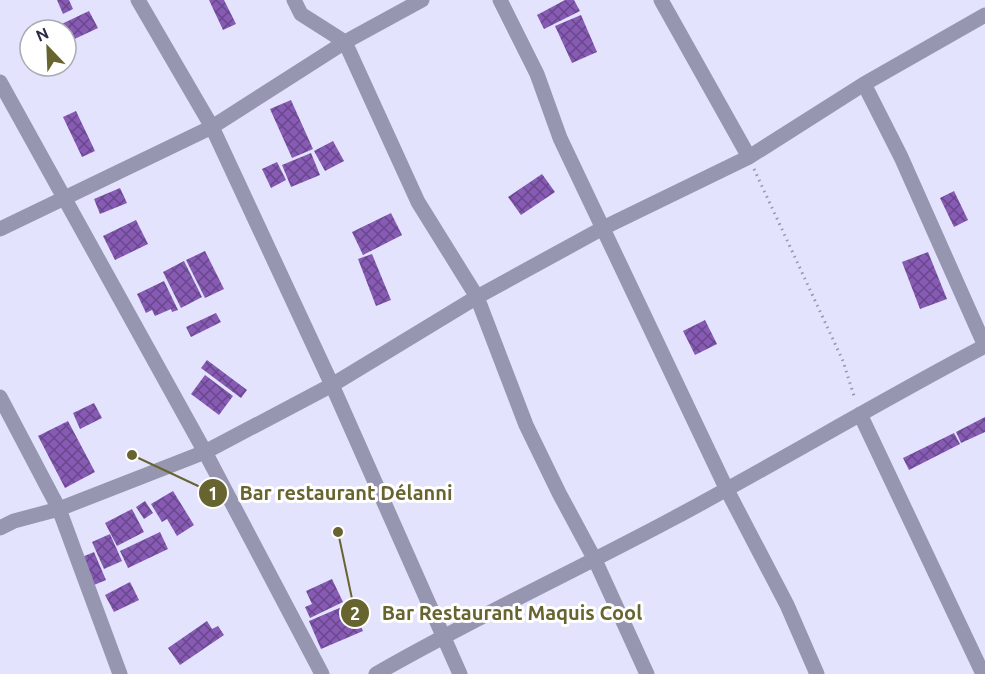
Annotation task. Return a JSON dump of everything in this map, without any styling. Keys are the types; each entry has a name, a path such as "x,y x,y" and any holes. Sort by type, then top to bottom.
{"street":[{"path":"138,0 212,127 332,385 460,674"},
{"path":"294,0 301,14 345,42 418,202 477,297 526,424 595,560 647,674"},
{"path":"0,229 212,127 345,42 422,0"},
{"path":"500,0 537,74 560,138 727,490 787,606 817,674"},
{"path":"661,0 749,157"},
{"path":"0,528 14,521 59,509 205,452 332,385 477,297 603,228 749,157 864,84 985,15"},
{"path":"0,82 205,452 322,674"},
{"path":"376,674 443,636 595,560 727,490 985,346 901,157 864,84"},
{"path":"0,397 59,509 120,674"},
{"path":"860,414 983,674"}],"path":[{"path":"749,157 843,361 860,414"}],"building":[{"path":"57,0 69,0 73,9 63,14"},
{"path":"209,0 224,0 236,24 223,30"},
{"path":"565,0 574,0 580,11 544,29 537,15"},
{"path":"89,11 98,28 78,37 78,18 74,18"},
{"path":"581,15 597,52 572,63 555,26"},
{"path":"291,100 313,149 292,158 270,109"},
{"path":"76,111 95,151 82,157 63,117"},
{"path":"333,141 344,161 325,171 314,151"},
{"path":"311,153 320,175 291,187 282,165"},
{"path":"277,162 286,180 271,188 262,169"},
{"path":"542,174 555,192 521,215 508,197"},
{"path":"120,188 127,203 100,214 94,199"},
{"path":"954,191 968,220 954,227 940,198"},
{"path":"391,213 402,235 363,255 352,232"},
{"path":"136,220 148,244 115,260 103,236"},
{"path":"205,251 224,289 205,298 186,260"},
{"path":"928,252 947,299 920,309 902,262"},
{"path":"372,254 391,300 376,306 358,259"},
{"path":"184,261 202,297 181,308 163,272"},
{"path":"164,281 178,310 172,312 171,309 155,316 152,310 146,313 137,294"},
{"path":"216,313 221,322 191,337 186,327"},
{"path":"705,320 717,344 695,355 683,331"},
{"path":"207,360 247,390 241,398 201,368"},
{"path":"205,375 233,396 219,415 191,394"},
{"path":"94,403 102,418 80,429 73,413"},
{"path":"985,417 985,432 961,443 956,432"},
{"path":"68,421 95,472 65,488 38,436"},
{"path":"954,433 960,444 909,470 903,458"},
{"path":"173,491 194,525 177,536 167,519 162,522 151,504"},
{"path":"145,501 153,513 144,519 136,507"},
{"path":"132,509 144,532 117,546 105,523"},
{"path":"160,532 168,549 128,568 120,551"},
{"path":"110,534 122,561 104,569 92,542"},
{"path":"94,552 106,580 94,585 82,557"},
{"path":"332,579 343,602 310,618 305,607 312,604 306,591"},
{"path":"130,582 139,600 114,612 105,595"},
{"path":"351,603 363,631 321,649 309,621"},
{"path":"207,621 212,629 218,626 224,635 180,665 168,648"}],"place":[{"name":"Bar restaurant Délanni","path":"132,455"},
{"name":"Bar Restaurant Maquis Cool","path":"338,532"}]}
